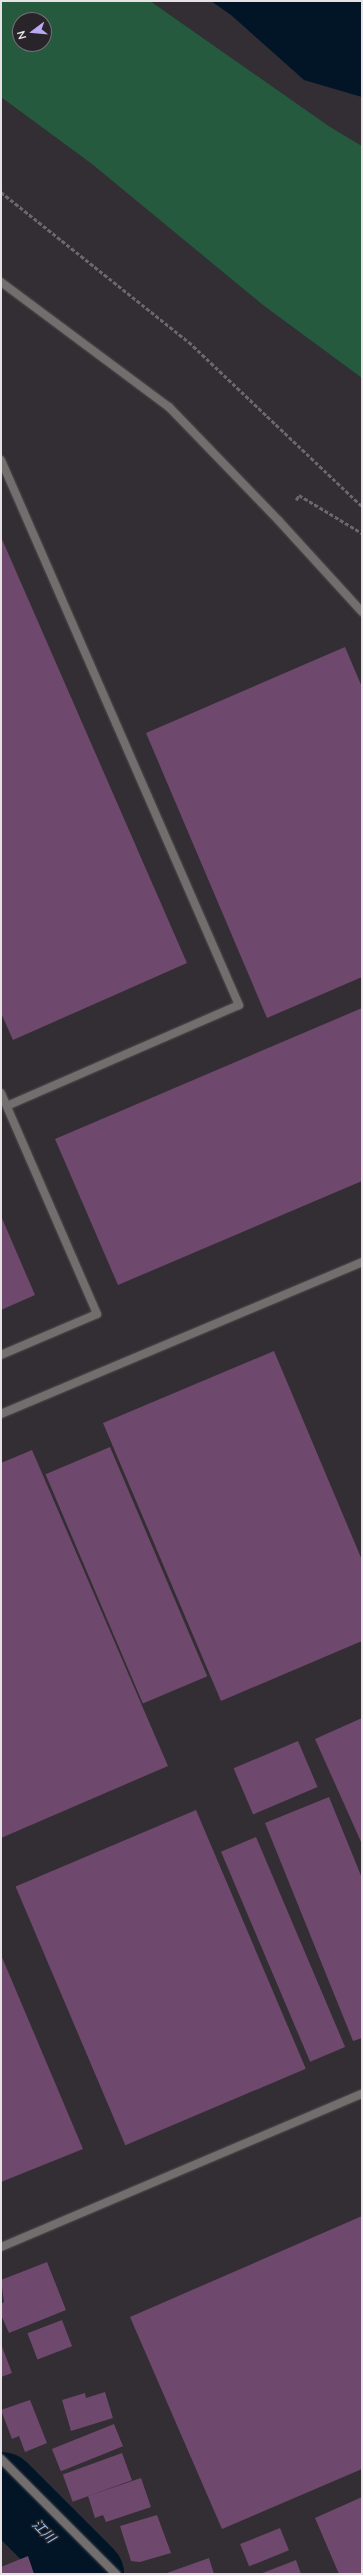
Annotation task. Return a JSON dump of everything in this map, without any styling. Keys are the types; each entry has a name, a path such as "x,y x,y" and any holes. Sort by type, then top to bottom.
{"street":[{"path":"1,282 169,408 279,521 362,612"},
{"path":"1,460 239,1005 7,1106"},
{"path":"1,1093 97,1314 1,1355"},
{"path":"1,1414 362,1262"},
{"path":"1,2247 362,2094"},
{"path":"1,2459 116,2574"}],"path":[{"path":"1,192 189,342 362,506"},
{"path":"295,501 299,495 362,533"}],"green space":[{"path":"1,1 150,1 330,127 362,146 362,378 263,305 92,164 1,97"}],"water":[{"path":"211,1 362,1 362,97 304,80 231,15"}],"building":[{"path":"1,537 187,963 13,1040 1,1013"},
{"path":"345,647 362,687 362,977 267,1018 146,733"},
{"path":"362,1008 362,1181 118,1285 55,1139"},
{"path":"1,1216 35,1295 1,1310"},
{"path":"274,1351 362,1560 362,1641 221,1701 103,1423"},
{"path":"110,1447 207,1676 143,1704 46,1474"},
{"path":"32,1450 168,1766 1,1838 1,1463"},
{"path":"362,1718 362,1844 315,1739"},
{"path":"298,1741 318,1787 253,1814 234,1768"},
{"path":"329,1797 362,1878 362,2038 353,2041 265,1823"},
{"path":"196,1810 306,2069 125,2145 16,1887"},
{"path":"256,1837 345,2047 310,2062 221,1852"},
{"path":"1,1955 83,2149 1,2182"},
{"path":"362,2216 362,2469 222,2529 130,2317"},
{"path":"47,2262 66,2310 9,2333 1,2315 1,2304 4,2302 1,2280"},
{"path":"62,2320 72,2346 37,2359 27,2333"},
{"path":"1,2344 12,2373 1,2377"},
{"path":"105,2392 113,2418 71,2431 62,2400 85,2393 86,2398"},
{"path":"30,2400 47,2443 25,2452 19,2436 12,2439 1,2410"},
{"path":"114,2424 123,2446 61,2471 52,2449"},
{"path":"122,2453 132,2480 73,2502 63,2475"},
{"path":"141,2478 151,2507 106,2522 103,2515 95,2518 88,2496"},
{"path":"362,2497 362,2574 339,2574 315,2518"},
{"path":"157,2515 171,2553 140,2562 131,2561 120,2526"},
{"path":"280,2528 289,2550 249,2566 240,2544"},
{"path":"28,2556 34,2574 1,2574 1,2567"},
{"path":"209,2558 214,2574 164,2574"},
{"path":"296,2560 301,2574 260,2574"}],"waterway":[{"name":"江川","path":"1,2488 87,2574"}]}
